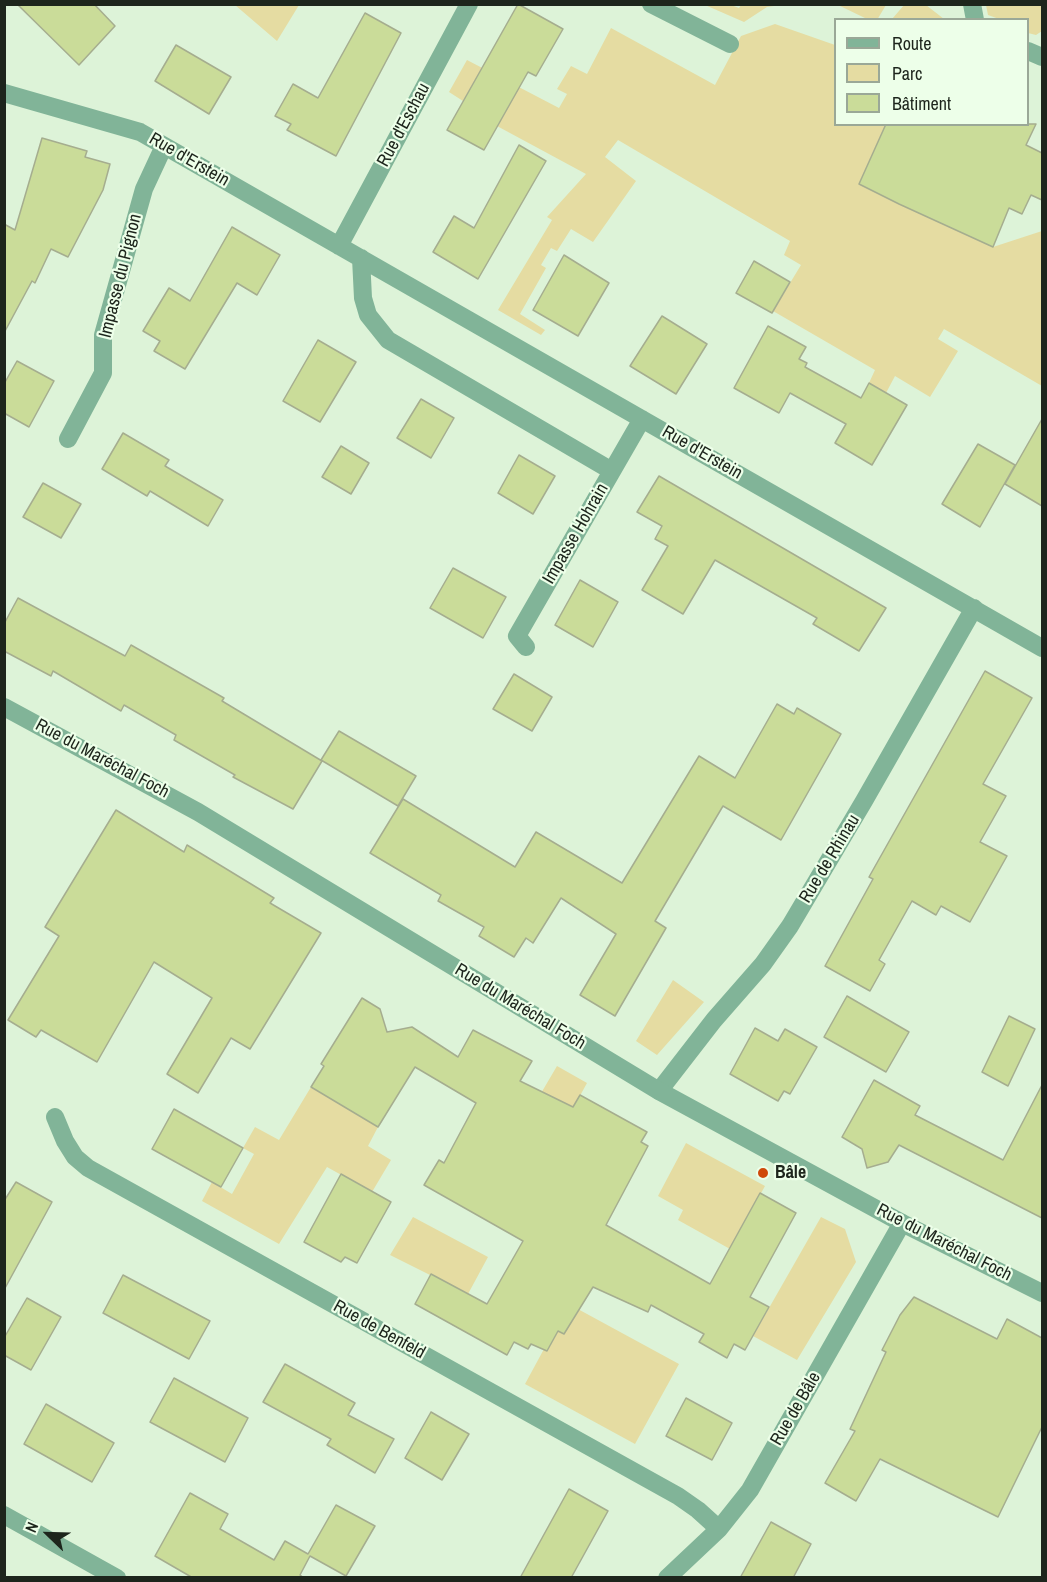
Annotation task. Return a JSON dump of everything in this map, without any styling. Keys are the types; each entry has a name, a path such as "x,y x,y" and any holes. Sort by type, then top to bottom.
{"street":[{"name":"Rue d'Eschau","path":"339,246 469,4"},
{"path":"651,4 730,44"},
{"name":"Rue d'Erstein","path":"4,93 140,132 1042,648"},
{"name":"Impasse du Pignon","path":"68,439 103,373 103,335 144,189 164,146"},
{"path":"361,258 363,298 368,315 388,340 612,471"},
{"name":"Impasse Hohrain","path":"526,647 517,636 642,419"},
{"name":"Rue de Rhinau","path":"659,1091 714,1020 763,964 790,926 974,608"},
{"name":"Rue du Maréchal Foch","path":"4,707 198,812 659,1091 902,1223 1042,1293"},
{"name":"Rue de Benfeld","path":"55,1118 70,1149 88,1168 678,1496 719,1529"},
{"name":"Rue de Bâle","path":"672,1576 719,1529 750,1490 902,1223"},
{"path":"4,1515 117,1578"}],"green space":[{"path":"299,4 277,41 235,5"},
{"path":"905,4 926,5 943,18 893,18"},
{"path":"705,5 731,5 739,8 741,5 781,5 767,7 744,22"},
{"path":"838,5 886,5 878,18 865,18"},
{"path":"986,5 1042,5 1042,31 1036,35 1029,33 1029,18 996,18 988,15"},
{"path":"775,24 834,45 834,126 886,126 859,184 993,247 1042,231 1042,386 944,329 938,339 958,351 930,397 895,376 886,393 869,383 875,370 773,311 801,265 784,255 790,241 618,140 605,157 636,181 593,242 571,229 557,251 551,248 541,265 546,268 520,314 545,330 541,335 498,310 552,220 547,217 586,174 497,126 472,86 463,101 449,92 467,60 559,108 567,94 557,89 571,66 587,74 611,28 715,85 741,36"},
{"path":"673,980 704,1002 657,1055 636,1041"},
{"path":"557,1066 587,1083 565,1123 510,1146"},
{"path":"311,1087 378,1127 368,1146 391,1160 372,1192 327,1167 279,1244 202,1201 212,1182 232,1194 254,1154 243,1148 255,1127 279,1140"},
{"path":"686,1143 765,1186 730,1249 678,1220 683,1210 658,1196"},
{"path":"413,1217 488,1257 468,1294 390,1255"},
{"path":"821,1217 845,1229 856,1262 797,1360 753,1336"},
{"path":"576,1308 679,1364 635,1444 525,1384 544,1349 548,1350 558,1331 564,1334"}],"building":[{"path":"17,4 94,4 115,26 79,65"},
{"path":"518,4 563,29 536,76 528,72 484,150 447,130"},
{"path":"365,13 401,33 336,156 287,130 291,124 275,116 293,84 318,98"},
{"path":"176,45 231,77 209,114 155,81"},
{"path":"1029,124 1036,124 1026,145 1042,153 1042,200 1031,195 1022,214 1009,208 993,247 859,184 885,126 1029,126"},
{"path":"42,138 87,151 85,157 110,164 103,190 68,257 51,249 35,283 32,281 4,333 4,224 15,230"},
{"path":"519,145 546,161 478,279 433,252 454,216 474,228"},
{"path":"232,227 280,255 257,295 237,283 185,369 154,351 160,341 143,331 169,288 190,301"},
{"path":"564,255 609,283 578,336 533,310"},
{"path":"754,261 790,282 772,313 736,293"},
{"path":"662,316 707,344 676,394 630,366"},
{"path":"768,326 806,347 799,359 807,363 805,367 861,398 869,383 907,405 872,465 835,443 846,424 790,393 779,413 734,388"},
{"path":"318,340 356,362 320,422 283,401"},
{"path":"17,361 54,381 29,427 4,413 4,384"},
{"path":"421,399 454,418 431,458 397,438"},
{"path":"1042,419 1042,506 1005,484"},
{"path":"123,433 169,460 165,466 223,500 208,526 150,491 147,496 102,469"},
{"path":"978,444 1015,465 980,527 942,504"},
{"path":"341,446 369,463 351,494 322,477"},
{"path":"519,455 555,476 533,514 498,493"},
{"path":"659,476 886,608 859,651 813,624 817,618 715,560 683,614 642,590 668,546 655,539 662,526 637,512"},
{"path":"43,483 81,504 61,538 23,517"},
{"path":"453,568 506,597 483,638 430,608"},
{"path":"580,580 618,602 593,647 555,625"},
{"path":"18,598 125,656 131,645 224,698 222,701 322,761 293,809 233,777 235,775 174,740 176,735 124,705 121,711 53,671 51,676 4,651 4,624"},
{"path":"985,671 1032,698 983,784 1006,796 980,842 1007,856 970,922 941,906 936,915 912,901 879,960 885,964 870,991 825,966 873,879 869,877"},
{"path":"514,674 552,697 532,731 493,709"},
{"path":"777,704 794,714 797,708 841,734 781,840 723,806 655,921 666,928 615,1016 580,995 616,934 561,898 533,943 526,938 514,957 479,936 484,927 438,901 441,895 370,853 403,799 515,867 536,832 622,883 699,756 735,778"},
{"path":"339,731 416,776 398,806 321,760"},
{"path":"116,810 184,852 187,845 274,898 270,903 321,933 250,1049 231,1038 198,1093 167,1074 212,998 154,962 97,1062 41,1030 36,1037 8,1020 59,936 45,927"},
{"path":"847,996 909,1032 886,1072 824,1037"},
{"path":"362,998 380,1009 387,1032 412,1027 458,1057 473,1030 532,1061 520,1081 573,1107 580,1095 647,1132 641,1142 648,1146 606,1225 710,1284 760,1193 796,1213 750,1297 769,1307 745,1350 734,1344 727,1358 699,1342 704,1334 651,1305 648,1312 593,1287 564,1334 558,1331 547,1351 531,1344 528,1349 514,1342 507,1355 415,1304 431,1274 487,1304 523,1241 424,1185 439,1160 444,1163 476,1103 415,1067 378,1127 311,1087 324,1066 321,1064"},
{"path":"1009,1016 1035,1029 1008,1086 982,1072"},
{"path":"755,1028 778,1041 785,1029 817,1047 790,1094 784,1091 778,1101 730,1074"},
{"path":"874,1080 920,1106 915,1115 1003,1160 1042,1085 1042,1218 899,1145 888,1162 867,1168 862,1149 842,1137"},
{"path":"174,1109 243,1148 221,1187 152,1149"},
{"path":"341,1174 391,1202 357,1263 345,1257 341,1262 304,1242"},
{"path":"16,1182 52,1202 4,1290 4,1201"},
{"path":"123,1275 210,1321 189,1359 103,1313"},
{"path":"914,1297 997,1339 1007,1319 1042,1338 1042,1427 998,1517 880,1459 856,1501 825,1483 855,1431 850,1429 886,1352 882,1350 900,1315"},
{"path":"27,1298 61,1317 31,1370 4,1355 4,1338"},
{"path":"285,1364 355,1403 348,1415 394,1439 375,1473 327,1445 331,1439 263,1402"},
{"path":"174,1378 248,1418 225,1462 150,1422"},
{"path":"686,1398 732,1423 712,1460 666,1436"},
{"path":"46,1404 114,1443 92,1482 24,1444"},
{"path":"431,1412 469,1434 442,1480 405,1458"},
{"path":"569,1489 608,1511 571,1578 520,1578"},
{"path":"190,1493 228,1514 220,1529 274,1560 285,1541 308,1554 336,1505 375,1526 346,1576 310,1556 300,1575 304,1578 193,1578 155,1556"},
{"path":"771,1522 811,1544 793,1578 740,1578"}],"place":[{"name":"Bâle","path":"763,1173"}]}
